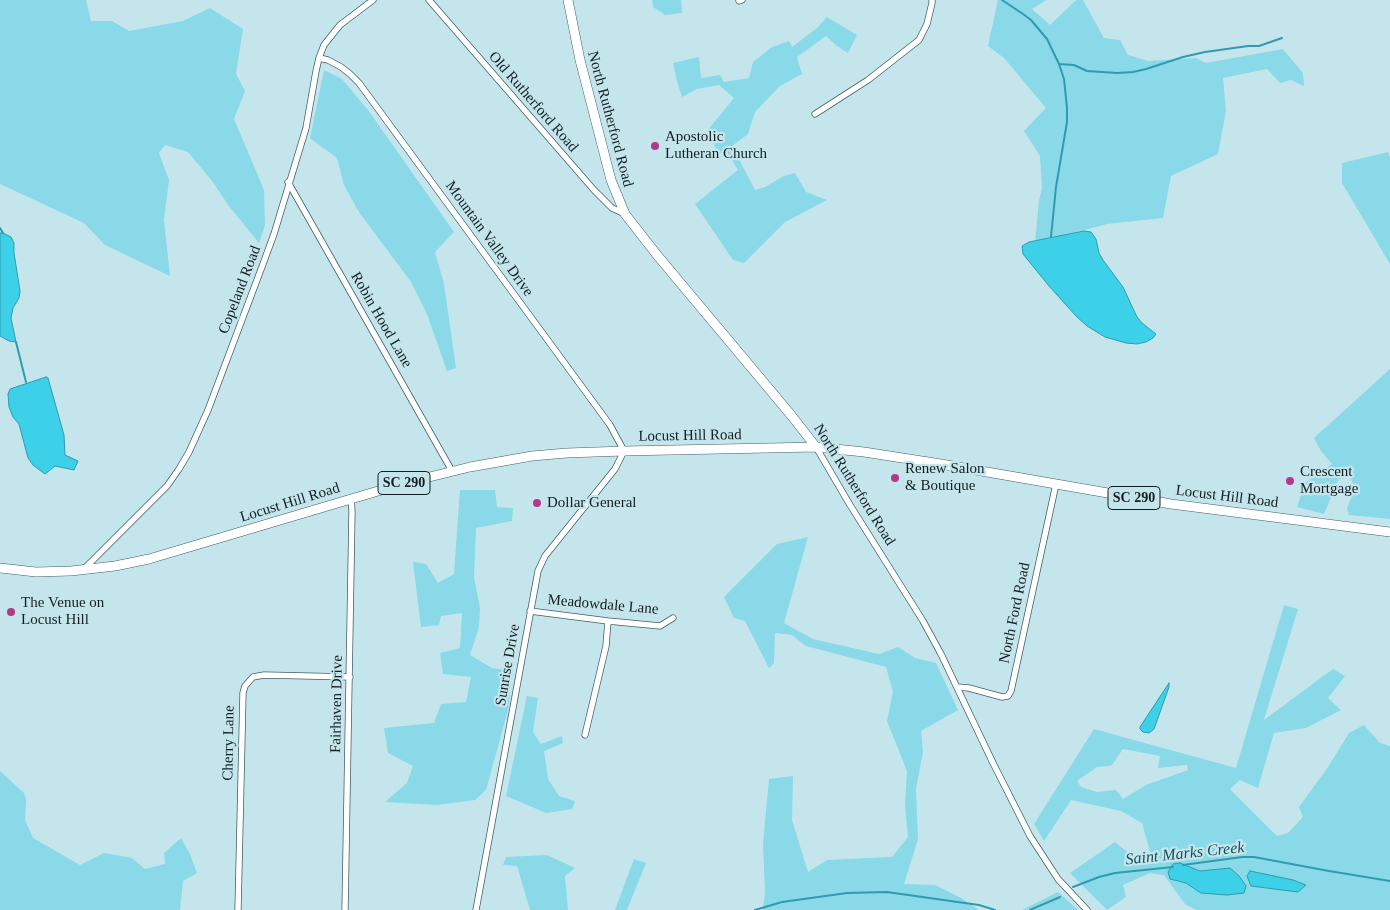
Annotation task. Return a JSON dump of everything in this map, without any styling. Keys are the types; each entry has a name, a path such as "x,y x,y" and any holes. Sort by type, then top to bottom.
{"main road":[{"name":"North Rutherford Road","path":"568,0 580,60 608,171 616,196 625,214 816,447"},
{"name":"Locust Hill Road","path":"0,568 36,572 115,566 149,559 352,498 452,471 532,456 624,450 816,447 886,455 1172,504 1390,532"}],"street":[{"name":"Copeland Road","path":"84,569 167,486 189,452 264,264 306,128 319,58 325,43 340,25 373,0"},
{"name":"Old Rutherford Road","path":"428,0 594,190 612,208 625,214"},
{"path":"815,114 868,80 919,40 927,24 932,0"},
{"name":"Mountain Valley Drive","path":"319,58 328,60 341,67 359,83 610,425 624,450"},
{"name":"Robin Hood Lane","path":"288,182 452,471"},
{"name":"North Rutherford Road","path":"816,447 923,621 1030,836 1058,878 1087,910"},
{"name":"Sunrise Drive","path":"476,910 536,578 541,563 615,469 624,450"},
{"name":"North Ford Road","path":"957,687 969,688 1002,697 1008,696 1011,692 1056,484"},
{"name":"Fairhaven Drive","path":"345,910 352,498"},
{"name":"Meadowdale Lane","path":"530,611 660,626 673,618"},
{"path":"585,735 606,646 608,621"},
{"name":"Cherry Lane","path":"238,910 242,693 245,686 253,678 264,675 350,677"}],"shaded area":[{"path":"0,0 86,0 91,21 112,21 129,31 183,21 210,8 243,29 236,74 245,91 234,119 264,190 265,225 259,243 188,152 165,145 159,153 169,180 164,220 170,276 105,245 84,223 0,184"},
{"path":"652,0 681,0 682,13 665,15 653,7"},
{"path":"998,0 1046,0 1032,9 1050,25 1074,2 1083,0 1104,38 1120,40 1128,55 1148,61 1196,58 1206,63 1283,49 1303,73 1304,86 1291,80 1280,83 1267,69 1223,78 1226,111 1218,154 1171,176 1163,218 1107,224 1035,243 1042,188 1040,156 1024,131 1046,108 1004,58 988,46"},
{"path":"827,17 857,35 848,53 826,36 797,57 802,74 780,86 755,112 748,134 732,146 755,190 765,187 784,176 795,173 806,192 827,200 785,222 744,263 733,260 695,204 738,170 727,152 719,154 707,131 734,98 719,85 697,89 682,97 673,63 699,57 701,78 720,75 724,82 749,78 753,62 772,47 789,41 792,47 817,28"},
{"path":"324,70 342,79 368,110 454,232 435,252 444,284 456,368 447,371 427,314 411,282 359,212 344,185 337,158 310,138"},
{"path":"1388,152 1390,157 1390,264 1342,183 1342,163"},
{"path":"1084,231 1091,232 1096,239 1099,253 1123,287 1137,317 1156,334 1153,338 1137,344 1126,343 1105,337 1087,326 1049,286 1023,254 1022,246 1029,242"},
{"path":"0,233 11,237 14,243 20,291 11,318 16,342 9,341 0,336"},
{"path":"1390,369 1390,519 1349,515 1347,508 1355,488 1350,477 1339,479 1324,514 1297,507 1305,483 1332,464 1321,451 1314,438"},
{"path":"46,377 48,378 64,435 65,455 78,461 74,470 55,466 45,474 33,465 28,458 19,424 13,417 9,407 8,394 10,389"},
{"path":"460,490 495,490 497,507 513,508 512,521 476,528 474,577 480,608 479,627 470,655 492,668 512,671 508,710 486,790 475,800 437,805 385,802 407,783 413,766 388,753 384,728 434,723 441,704 466,702 471,677 443,674 440,653 460,648 462,613 441,616 439,625 421,627 413,562 426,564 438,583 454,574"},
{"path":"808,537 784,623 813,639 879,654 898,647 915,658 936,663 958,710 921,731 923,752 916,789 918,839 904,884 935,885 961,898 979,910 763,910 765,892 763,844 769,779 793,776 792,820 808,872 827,860 892,857 908,837 905,805 907,771 887,721 893,692 886,667 806,646 792,635 775,633 774,663 769,668 745,621 734,618 724,597 777,544"},
{"path":"1284,605 1298,609 1264,720 1333,669 1345,676 1328,698 1341,710 1306,728 1274,733 1258,788 1240,780 1230,789 1277,836 1288,833 1303,817 1299,807 1328,767 1349,733 1364,725 1380,743 1390,746 1390,910 1196,910 1185,904 1164,875 1150,873 1123,885 1126,897 1107,910 1070,873 1115,842 1135,858 1151,855 1142,823 1121,811 1071,800 1044,841 1034,824 1094,729 1236,768","holes":["1123,749 1160,756 1158,768 1187,765 1188,770 1146,785 1123,799 1116,790 1097,792 1081,787 1077,781 1097,767 1111,766"]},
{"path":"1169,683 1154,729 1149,733 1143,732 1140,727"},
{"path":"527,696 538,698 533,732 541,744 562,736 563,743 544,751 548,779 559,796 575,801 572,809 546,813 506,796"},
{"path":"0,771 24,793 26,799 25,820 33,838 80,865 104,853 132,858 145,869 165,864 164,853 181,838 190,854 197,873 183,881 180,910 0,910"},
{"path":"547,855 575,868 565,876 568,910 530,910 517,866 503,865 506,857"},
{"path":"634,859 646,863 627,910 615,910"},
{"path":"1180,863 1200,871 1230,868 1246,886 1244,893 1227,895 1201,893 1186,883 1170,879 1168,872 1173,864"},
{"path":"1250,871 1293,880 1306,885 1298,892 1251,886 1247,876"},
{"path":"1058,892 1078,910 1022,910"}],"waterway":[{"path":"1002,0 1031,20 1047,39 1064,79 1067,122 1056,187 1051,237"},
{"path":"1059,64 1074,65 1087,71 1133,72 1183,57 1205,52 1259,46 1282,38"},
{"path":"0,228 3,233"},
{"path":"16,342 26,382"},
{"name":"Saint Marks Creek","path":"1183,865 1254,857 1390,881"},
{"name":"Saint Marks Creek","path":"1073,887 1115,873 1173,867"},
{"name":"Saint Marks Creek","path":"755,910 782,902 847,893 887,892 979,905 995,910"},
{"name":"Saint Marks Creek","path":"1030,910 1060,897"}],"place":[{"name":"Apostolic Lutheran Church","path":"655,146"},
{"name":"Renew Salon & Boutique","path":"895,478"},
{"name":"Crescent Mortgage","path":"1290,481"},
{"name":"Dollar General","path":"537,503"},
{"name":"The Venue on Locust Hill","path":"11,612"}]}
